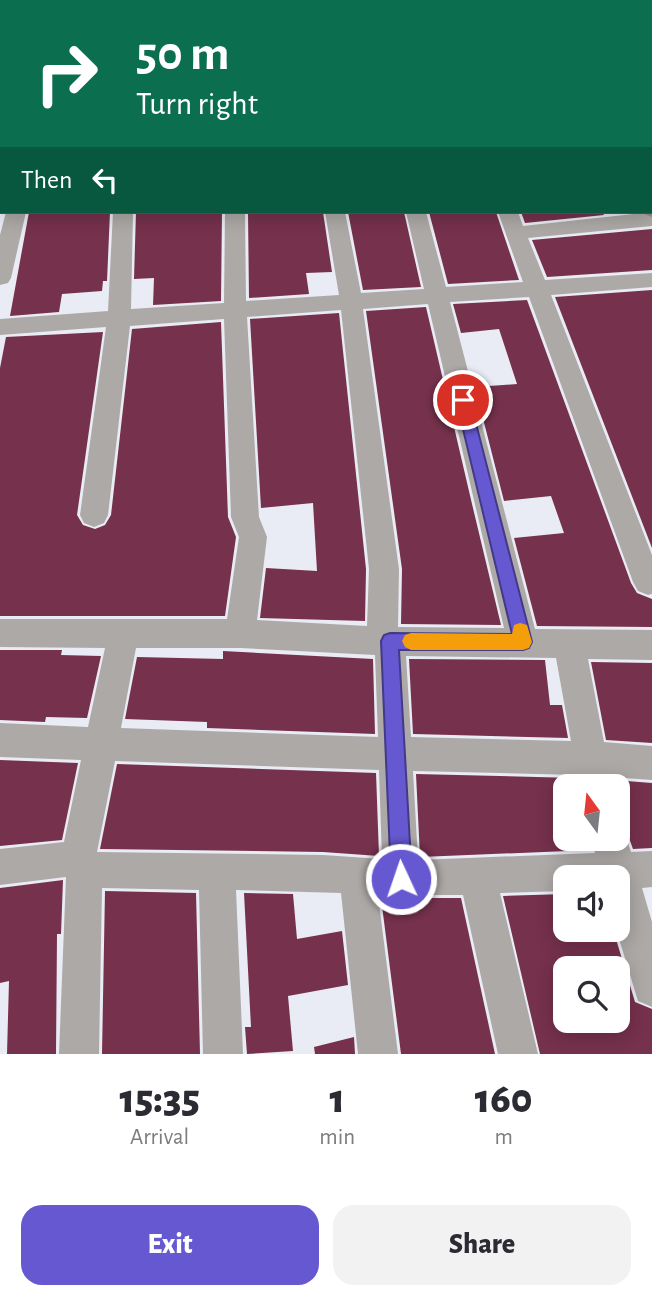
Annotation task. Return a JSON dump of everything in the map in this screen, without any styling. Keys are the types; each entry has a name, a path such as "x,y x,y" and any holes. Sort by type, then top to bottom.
{"street":[{"path":"0,278 16,214"},
{"path":"94,515 120,318 123,214"},
{"path":"234,214 235,310 245,517 253,537 240,634"},
{"path":"335,214 351,302 384,569 401,879"},
{"path":"417,214 523,642"},
{"path":"648,582 512,222 652,219"},
{"path":"0,327 652,280"},
{"path":"0,633 240,634 386,641 652,645"},
{"path":"79,1054 81,864 124,634"},
{"path":"569,643 593,772"},
{"path":"0,740 396,754 593,772 652,763"},
{"path":"0,867 81,864 217,873 357,875 401,879 477,876 626,860 652,987"},
{"path":"217,873 223,1054"},
{"path":"357,875 378,1054"},
{"path":"477,876 518,1054"}],"building":[{"path":"29,214 110,214 107,281 103,281 102,291 62,294 59,312 10,316"},
{"path":"136,214 222,214 221,301 153,305 154,278 134,279"},
{"path":"248,214 323,214 332,272 306,273 309,294 249,298"},
{"path":"348,214 404,214 421,287 363,290"},
{"path":"430,214 497,214 519,280 448,284"},
{"path":"522,214 604,215 525,223"},
{"path":"652,229 652,270 547,277 532,240"},
{"path":"652,290 652,548 555,297"},
{"path":"527,300 631,583 637,593 652,599 652,627 537,626 514,538 564,533 551,496 504,501 475,387 517,384 499,329 461,333 453,304"},
{"path":"426,307 501,625 401,624 402,569 366,311"},
{"path":"339,313 366,569 365,621 260,618 266,568 317,571 313,503 261,508 250,319"},
{"path":"221,322 228,517 236,537 225,616 0,616 0,368 6,337 103,332 77,515 83,525 95,529 105,525 111,515 132,329"},
{"path":"0,650 62,650 61,655 101,656 87,718 46,717 45,722 0,720"},
{"path":"223,651 373,659 375,734 207,728 207,722 125,719 137,657 223,659"},
{"path":"409,659 545,660 550,705 562,705 568,738 413,734"},
{"path":"591,662 652,663 652,743 606,740"},
{"path":"0,760 78,763 62,840 0,846"},
{"path":"117,764 376,773 379,856 323,852 100,849"},
{"path":"416,774 553,777 553,851 567,851 420,857"},
{"path":"630,781 652,783 652,848 633,849 630,841"},
{"path":"63,880 61,934 57,934 56,1054 7,1054 9,981 0,983 0,888"},
{"path":"105,891 196,893 200,1054 102,1054"},
{"path":"244,893 293,894 297,939 342,931 348,985 288,996 293,1051 247,1054 245,1027 251,1027"},
{"path":"553,894 553,942 617,942 621,956 553,956 553,1033 630,1033 630,985 635,1002 652,1009 652,1054 540,1054 503,896"},
{"path":"381,898 461,898 495,1054 401,1054"},
{"path":"354,1037 355,1054 315,1054 314,1047"}],"slow traffic":[{"path":"411,641 523,642 520,631"}],"route":[{"path":"401,879 390,641 523,642 463,400"}]}
